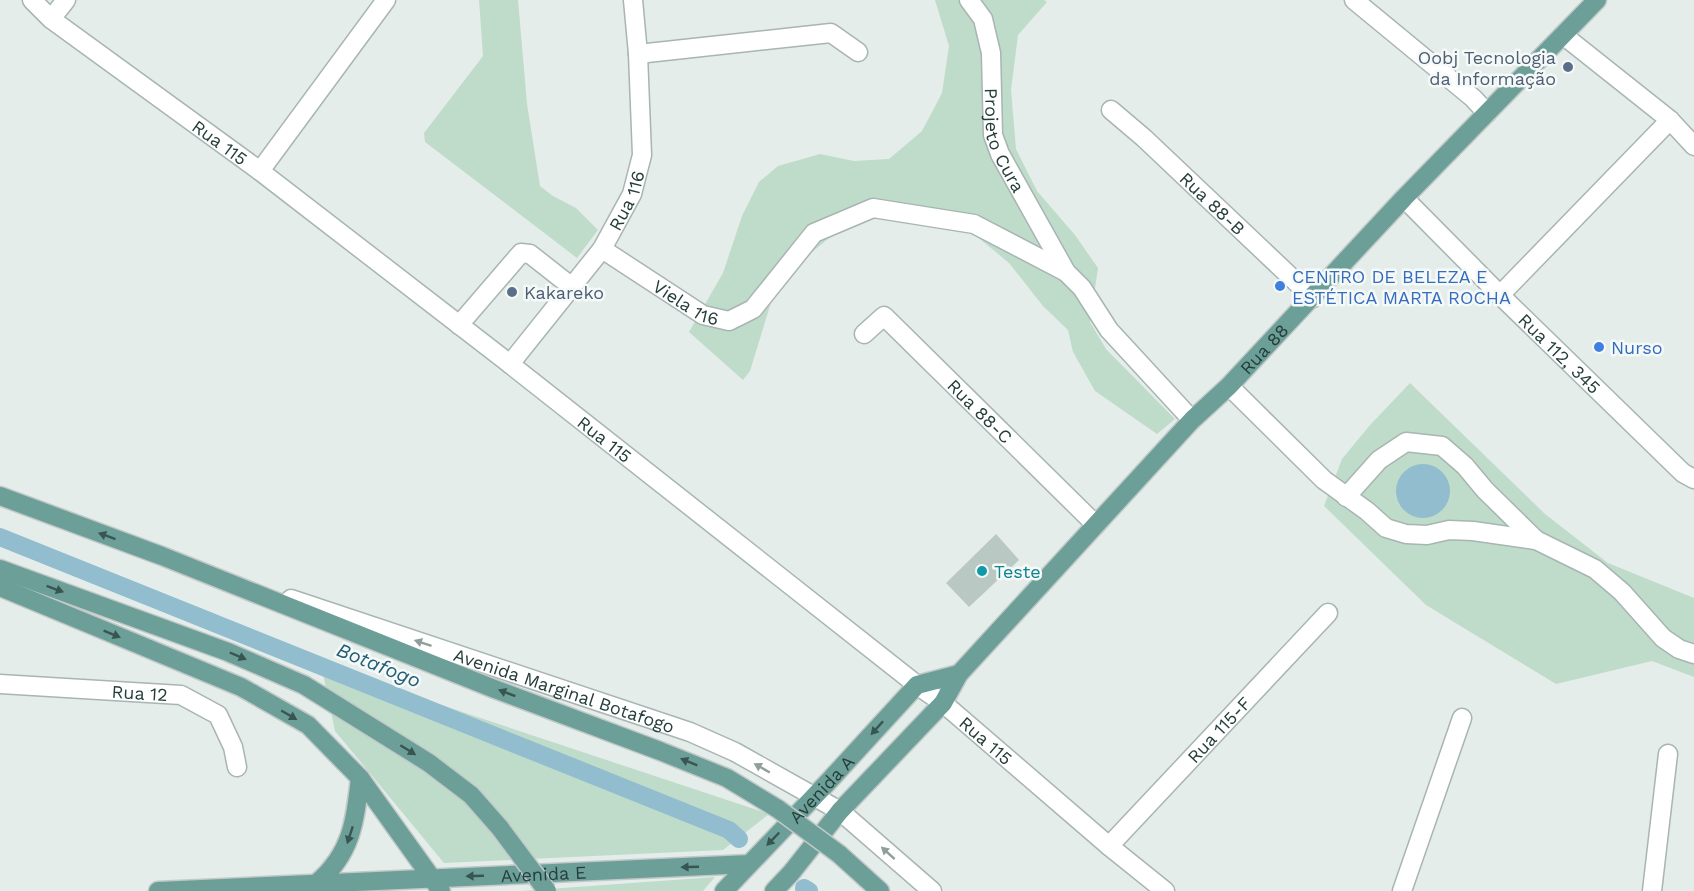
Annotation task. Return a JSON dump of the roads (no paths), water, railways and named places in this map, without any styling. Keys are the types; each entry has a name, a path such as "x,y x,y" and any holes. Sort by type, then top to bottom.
{"main road":[{"name":"Rua 88","path":"943,703 959,674 1192,420 1229,386 1404,198 1597,0"},
{"name":"Avenida Marginal Botafogo","path":"0,496 162,556 492,688 727,778 778,809 839,854 880,891"},
{"path":"0,569 228,652 304,685 429,763 471,795 500,828 548,891"},
{"path":"0,586 241,687 308,726 360,778 436,884"},
{"path":"917,685 959,674"},
{"name":"Avenida A","path":"724,891 917,685"},
{"name":"Avenida A","path":"774,891 840,811 943,703"},
{"path":"317,883 332,871 348,843 356,815 360,778"},
{"name":"Avenida E","path":"158,891 317,883 436,884 749,864"}],"street":[{"name":"Rua 115","path":"32,0 51,19 260,171 943,703 1109,846 1165,891"},
{"path":"51,19 66,0"},
{"path":"260,171 386,0"},
{"name":"Rua 116","path":"510,364 602,249 632,194 642,155 638,54 633,0"},
{"name":"Projeto Cura","path":"969,0 983,19 991,53 993,135 1000,154 1066,272 1082,288 1109,330 1192,420"},
{"path":"1354,0 1473,98 1487,113"},
{"path":"638,54 831,33 858,52"},
{"path":"1563,35 1575,47 1670,120 1694,146"},
{"name":"Rua 88-B","path":"1111,110 1144,138 1312,298"},
{"path":"1500,296 1670,120"},
{"name":"Rua 112, 345","path":"1404,198 1500,296 1683,473 1694,479"},
{"name":"Projeto Cura","path":"814,233 873,208 974,224 1066,272"},
{"name":"Viela 116","path":"602,249 704,315 729,321 753,309 814,233"},
{"path":"459,325 525,252 572,287"},
{"name":"Rua 88-C","path":"864,334 884,316 1096,525"},
{"path":"1229,386 1324,480 1367,511 1386,528 1406,534 1427,535 1449,530 1473,531 1536,540 1595,569 1622,592 1663,638 1679,649 1694,654"},
{"path":"1346,497 1378,460 1406,442 1442,446 1465,466 1485,490 1536,540"},
{"name":"Avenida Marginal Botafogo","path":"162,556 690,732 735,752 840,811 932,891"},
{"name":"Rua 115-F","path":"1109,846 1328,613"},
{"name":"Rua 12","path":"0,684 181,695 218,716 232,747 237,767"},
{"path":"1402,891 1462,718"},
{"path":"1652,891 1668,754"}],"water":[{"path":"1423,464 1433,466 1442,472 1448,481 1450,491 1448,501 1442,510 1433,516 1423,518 1413,516 1404,510 1398,501 1396,491 1398,481 1404,472 1413,466"}],"waterway":[{"name":"Botafogo","path":"0,537 729,830 739,839"},
{"name":"Botafogo","path":"804,888 809,891"}],"place":[{"name":"Oobj Tecnologia da Informação","path":"1568,67"},
{"name":"CENTRO DE BELEZA E ESTÉTICA MARTA ROCHA","path":"1280,286"},
{"name":"Kakareko","path":"512,292"},
{"name":"Nurso","path":"1599,347"},
{"name":"Teste","path":"982,571"}]}
